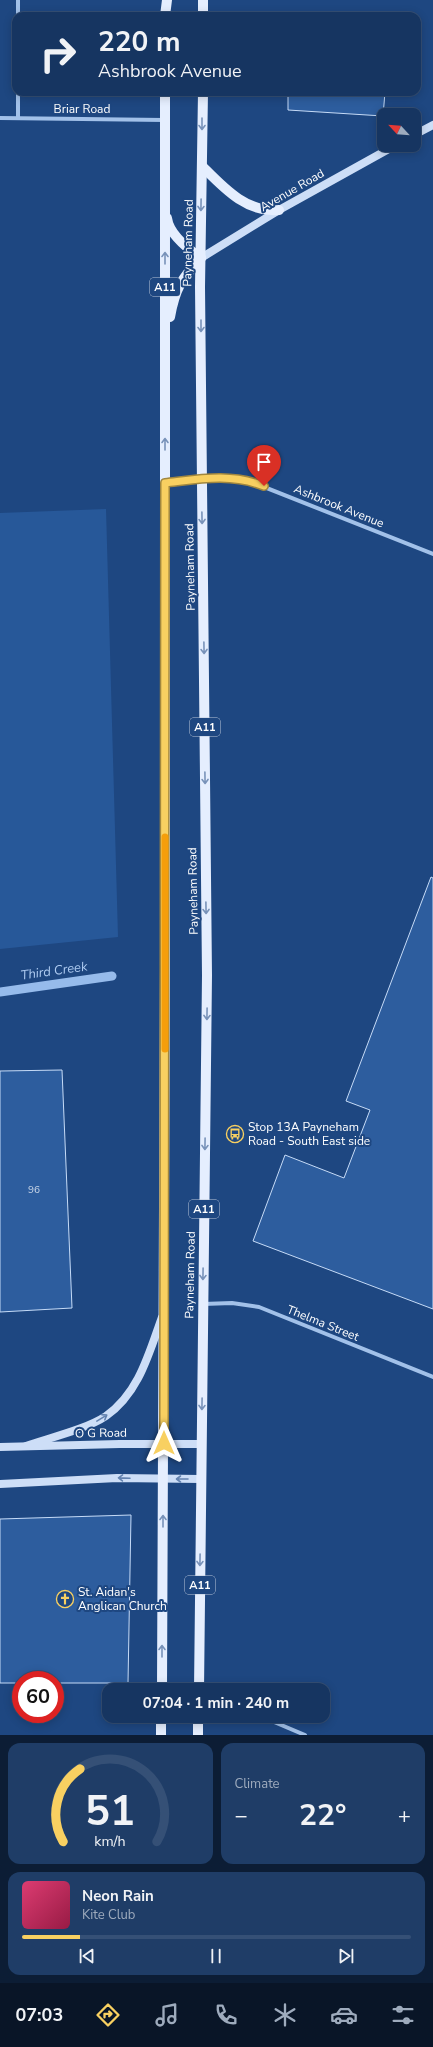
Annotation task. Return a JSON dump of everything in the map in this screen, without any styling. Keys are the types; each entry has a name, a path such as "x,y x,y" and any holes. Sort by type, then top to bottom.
{"main road":[{"path":"165,12 166,0"},
{"path":"203,0 203,12"},
{"name":"Payneham Road","path":"162,1683 164,1443 165,96"},
{"name":"Payneham Road","path":"198,1683 207,975 202,479 201,258 203,96"},
{"path":"421,131 433,125"},
{"name":"Avenue Road","path":"201,258 279,210 383,152"},
{"path":"202,166 238,198 256,208 268,211 279,210"},
{"path":"165,209 168,224 175,234 201,258 189,271 174,296 165,343"},
{"path":"26,1446 95,1422 106,1416 121,1403 130,1392 144,1367 164,1311"},
{"name":"O G Road","path":"0,1447 164,1443 202,1444"},
{"path":"0,1484 117,1478 201,1479"},
{"path":"161,1723 161,1735"},
{"path":"198,1723 198,1735"}],"street":[{"path":"18,0 18,12"},
{"path":"18,96 18,118"},
{"name":"Briar Road","path":"0,118 164,120"},
{"name":"Ashbrook Avenue","path":"165,483 222,478 249,481 433,554"},
{"name":"Thelma Street","path":"203,1304 232,1303 258,1307 433,1377"},
{"path":"277,1723 305,1735"}],"shaded area":[{"path":"106,509 118,937 0,949 0,513"}],"building":[{"path":"288,96 385,96 384,108 377,108 377,116 288,110"},
{"path":"431,877 433,878 433,1309 253,1241 285,1155 344,1178 370,1110 346,1101"},
{"path":"62,1070 72,1308 0,1312 0,1071"},
{"name":"St. Aidan's Anglican Church","path":"131,1515 128,1683 64,1683 64,1671 12,1671 12,1683 0,1683 0,1519"}],"waterway":[{"name":"Third Creek","path":"0,992 112,976"}],"slow traffic":[{"path":"165,837 165,1049"}],"place":[{"name":"Stop 13A Payneham Road - South East side","path":"235,1134"},
{"name":"St. Aidan's Anglican Church","path":"65,1599"}],"route":[{"path":"164,1443 165,483 237,478 264,486"}]}
